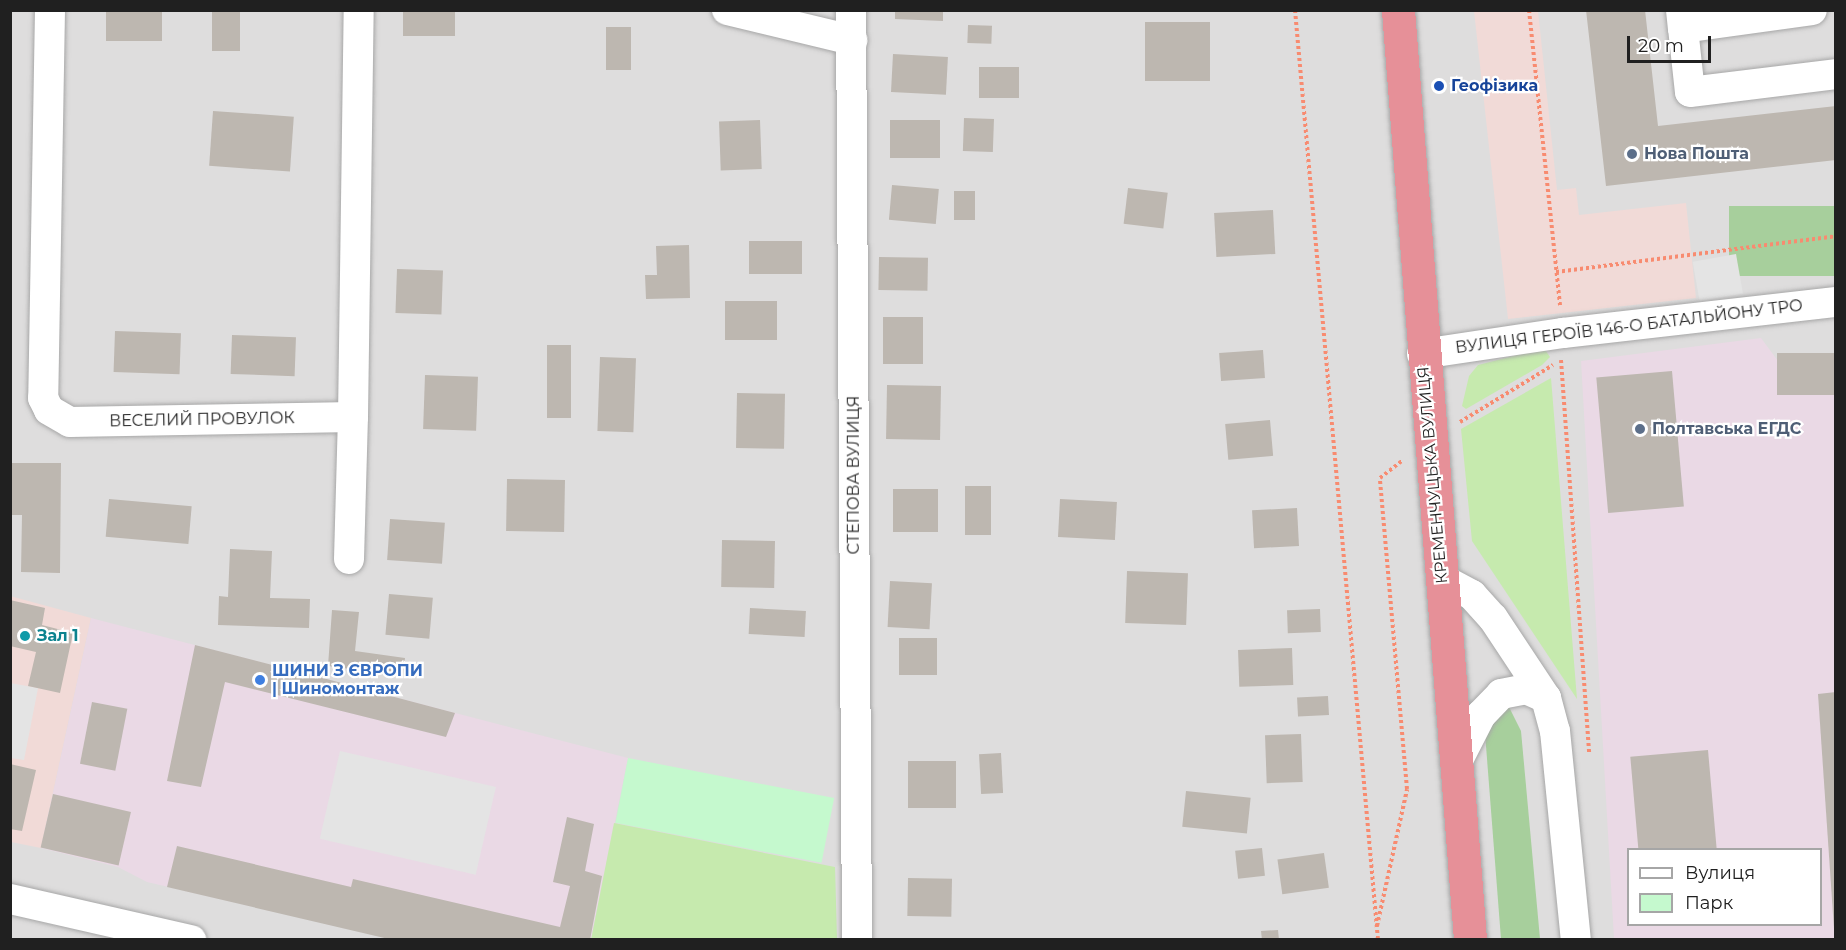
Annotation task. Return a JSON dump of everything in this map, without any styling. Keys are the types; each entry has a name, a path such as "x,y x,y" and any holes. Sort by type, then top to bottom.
{"highway":[{"name":"КРЕМЕНЧУЦЬКА ВУЛИЦЯ","path":"1398,10 1422,354 1470,939"}],"street":[{"name":"ВЕСЕЛИЙ ПРОВУЛОК","path":"50,10 43,398 50,410 70,422 353,417"},
{"path":"349,558 359,10"},
{"path":"728,10 852,40"},
{"name":"СТЕПОВА ВУЛИЦЯ","path":"851,10 857,939"},
{"path":"1812,10 1682,19 1690,92 1836,74"},
{"name":"ВУЛИЦЯ ГЕРОЇВ 146-О БАТАЛЬЙОНУ ТРО","path":"1422,354 1565,351 1836,302"},
{"path":"1442,579 1472,595 1493,618 1546,698 1555,731 1576,939"},
{"path":"1456,764 1481,715 1501,694 1526,688 1546,698"},
{"path":"10,899 191,939"}],"path":[{"path":"1295,10 1378,939"},
{"path":"1529,10 1565,351 1590,764"},
{"path":"1556,272 1836,236"},
{"path":"1377,926 1407,789 1380,478 1429,441 1565,351"}],"shaded area":[{"path":"10,11 1835,11 1835,939 11,939"},
{"path":"1474,11 1538,11 1557,190 1576,188 1579,215 1686,203 1696,298 1508,319"},
{"path":"1736,254 1743,293 1700,301 1693,262"},
{"path":"1761,338 1778,361 1835,353 1835,939 1614,939 1581,361"},
{"path":"10,596 91,618 41,848 11,842"},
{"path":"91,618 628,758 591,939 393,939 147,882 118,867 41,848"},
{"path":"10,683 38,688 24,760 11,758"},
{"path":"340,751 496,787 476,875 320,839"}],"green space":[{"path":"1729,206 1835,206 1835,276 1729,276"},
{"path":"1544,348 1550,357 1542,365 1466,409 1462,406 1469,376 1478,365"},
{"path":"1551,378 1577,699 1472,541 1461,429"},
{"path":"1508,705 1521,731 1540,939 1501,939 1485,733"},
{"path":"628,758 834,798 822,863 615,823"},
{"path":"614,823 835,867 837,939 591,940"}],"building":[{"path":"106,10 162,10 162,41 106,41"},
{"path":"212,10 240,10 240,51 212,51"},
{"path":"403,10 455,10 455,36 403,36"},
{"path":"895,10 943,10 943,21 895,19"},
{"path":"1586,10 1645,10 1658,126 1836,106 1836,160 1606,186"},
{"path":"1145,22 1210,22 1210,81 1145,81"},
{"path":"968,25 992,26 991,44 967,43"},
{"path":"606,27 631,27 631,70 606,70"},
{"path":"893,54 948,57 946,95 891,92"},
{"path":"979,67 1019,67 1019,98 979,98"},
{"path":"213,111 294,117 290,172 209,166"},
{"path":"964,118 994,119 993,152 963,151"},
{"path":"760,120 762,169 721,170 719,121"},
{"path":"890,120 940,120 940,158 890,158"},
{"path":"892,185 939,189 936,224 889,220"},
{"path":"1128,188 1168,193 1163,229 1124,224"},
{"path":"954,191 975,191 975,220 954,220"},
{"path":"1273,210 1275,254 1216,257 1214,213"},
{"path":"749,241 802,241 802,274 749,274"},
{"path":"689,245 690,298 646,299 645,275 657,275 656,246"},
{"path":"879,257 928,258 927,291 878,290"},
{"path":"397,269 443,271 441,315 395,313"},
{"path":"725,301 777,301 777,340 725,340"},
{"path":"883,317 923,317 923,364 883,364"},
{"path":"115,331 181,333 180,374 114,372"},
{"path":"232,335 296,337 295,376 231,374"},
{"path":"547,345 571,345 571,418 547,418"},
{"path":"1263,350 1265,378 1221,381 1219,353"},
{"path":"1777,353 1836,353 1836,395 1777,395"},
{"path":"600,357 636,358 633,432 597,431"},
{"path":"1672,371 1684,506 1608,513 1596,378"},
{"path":"425,375 478,377 476,431 423,429"},
{"path":"887,385 941,386 940,440 886,439"},
{"path":"737,393 785,394 784,449 736,448"},
{"path":"1270,420 1273,456 1228,460 1225,424"},
{"path":"10,463 61,463 60,573 21,572 22,515 10,515"},
{"path":"507,479 565,480 564,532 506,531"},
{"path":"965,486 991,486 991,535 965,535"},
{"path":"893,489 938,489 938,532 893,532"},
{"path":"109,499 192,506 188,544 106,537"},
{"path":"1060,499 1117,502 1115,540 1058,537"},
{"path":"1297,508 1299,546 1254,548 1252,510"},
{"path":"390,519 445,523 442,564 387,560"},
{"path":"722,540 775,541 774,588 721,587"},
{"path":"230,549 272,551 270,598 310,599 309,628 218,625 219,596 228,597"},
{"path":"1127,571 1188,573 1186,625 1125,623"},
{"path":"890,581 932,583 930,629 888,627"},
{"path":"389,594 433,598 429,639 385,635"},
{"path":"10,600 45,608 42,625 73,633 60,693 28,686 36,652 10,646"},
{"path":"750,608 806,611 805,637 749,634"},
{"path":"1320,609 1321,632 1288,633 1287,610"},
{"path":"332,610 359,612 355,651 405,658 403,676 328,666"},
{"path":"899,638 937,638 937,675 899,675"},
{"path":"195,645 455,713 446,737 225,682 201,787 167,781"},
{"path":"1292,648 1293,685 1239,687 1238,650"},
{"path":"1836,692 1836,929 1834,929 1818,694"},
{"path":"1328,696 1329,715 1298,717 1297,698"},
{"path":"92,702 127,709 115,771 80,764"},
{"path":"1301,734 1303,782 1267,783 1265,735"},
{"path":"1708,750 1717,848 1638,848 1630,757"},
{"path":"1001,753 1003,793 981,794 979,754"},
{"path":"908,761 956,761 956,808 908,808"},
{"path":"10,764 36,770 22,831 10,829"},
{"path":"1186,791 1251,798 1247,834 1182,827"},
{"path":"53,794 131,812 119,866 41,848"},
{"path":"567,817 594,824 585,871 602,876 590,940 393,940 167,887 177,846 351,887 353,879 560,927 570,886 553,882"},
{"path":"1262,848 1265,876 1238,879 1235,851"},
{"path":"1324,853 1329,888 1282,894 1277,860"},
{"path":"908,878 952,879 951,917 907,916"},
{"path":"1278,930 1279,940 1262,940 1261,931"}],"place":[{"name":"Геофізика","path":"1439,86"},
{"name":"Нова Пошта","path":"1632,154"},
{"name":"Полтавська ЕГДС","path":"1640,429"},
{"name":"Зал 1","path":"25,636"},
{"name":"ШИНИ З ЄВРОПИ | Шиномонтаж","path":"260,680"}]}
